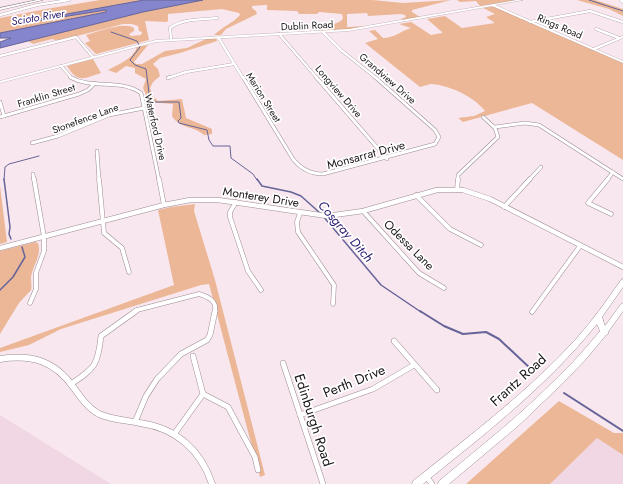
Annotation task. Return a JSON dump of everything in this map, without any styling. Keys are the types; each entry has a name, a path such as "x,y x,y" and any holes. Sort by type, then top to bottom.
{"main road":[{"path":"0,9 41,0"},
{"name":"Dublin Road","path":"0,82 144,43 218,37 323,32 362,28 522,0"},
{"name":"Rings Road","path":"492,5 623,62"},
{"name":"Frantz Road","path":"416,484 548,373 599,317 623,282"},
{"path":"442,484 552,390 605,332 623,306"},
{"path":"599,317 601,326 605,332"}],"street":[{"path":"0,15 69,0"},
{"path":"530,22 591,11 623,22"},
{"path":"171,40 170,30 174,25 182,22 217,18"},
{"path":"596,29 619,38"},
{"name":"Grandview Drive","path":"323,32 341,50 360,64 435,130 439,139"},
{"name":"Longview Drive","path":"280,34 387,159"},
{"path":"0,56 76,37 93,57"},
{"name":"Marion Street","path":"218,37 297,164"},
{"path":"594,49 623,37"},
{"path":"168,78 186,72 234,64"},
{"name":"Waterford Drive","path":"60,66 72,79 80,82 115,84 135,89 142,95 164,205"},
{"name":"Franklin Street","path":"0,118 79,94 88,90 95,83"},
{"path":"0,102 4,116"},
{"name":"Stonefence Lane","path":"32,144 58,136 109,115 144,108"},
{"path":"457,190 458,175 498,138 498,133 495,127 483,117"},
{"path":"495,127 524,123 539,125 623,179"},
{"name":"Monsarrat Drive","path":"297,164 304,172 320,175 430,147 439,139"},
{"path":"98,151 105,235 117,242 122,248 128,272"},
{"path":"504,207 541,167"},
{"path":"611,214 588,203 613,172"},
{"path":"30,303 36,289 36,273 44,256 44,237 33,174"},
{"name":"Monterey Drive","path":"0,248 164,205 201,200 236,202 327,216 363,211 433,190 457,190 479,195 623,267"},
{"path":"416,195 450,229 481,245"},
{"path":"236,202 230,215 232,223 248,270 261,290"},
{"name":"Odessa Lane","path":"363,211 419,273 444,288"},
{"path":"300,213 297,222 298,232 334,285 333,304"},
{"path":"532,312 580,246"},
{"path":"71,384 90,370 99,358 101,336 132,313 142,308 156,306 193,295 199,294 210,298 216,306 210,335 207,340 181,354 156,379 146,396 135,422"},
{"path":"394,341 437,390"},
{"path":"193,356 203,394 228,407 255,457 258,470"},
{"path":"0,359 23,357 39,360 53,366 71,384 84,403 97,413 106,417 152,425 175,433 196,453 207,471 212,484"},
{"name":"Edinburgh Road","path":"283,363 323,484"},
{"name":"Perth Drive","path":"300,415 373,389 414,365"},
{"path":"175,433 203,394"},
{"path":"426,476 432,484"}],"shaded area":[{"path":"100,0 144,0 17,23 19,24 106,10 106,12 0,33 0,18"},
{"path":"203,0 372,0 403,3 451,0 412,10 412,12 420,17 403,20 401,19 406,17 405,15 401,14 368,16 367,13 347,14 347,27 368,26 351,29 318,31 341,21 343,18 342,14 319,12 317,14 299,14 297,11 267,10 267,5 252,6 257,14 226,29 221,35 214,35 237,18 240,15 239,13 222,9 168,14 168,21 166,22 145,21 149,40 96,54 85,43 90,41 86,35 118,26 130,26 134,28 134,31 129,34 131,36 141,35 142,32 139,31 138,26 123,24 58,41 52,39 33,44 28,41 143,12"},
{"path":"457,0 518,0 480,6 476,1 460,2"},
{"path":"577,0 595,0 623,9 623,16 609,9"},
{"path":"495,7 623,63 623,160 532,103 463,122 458,118 474,116 485,111 468,96 454,89 432,84 420,87 365,43 378,39 369,31 375,30 383,38 387,38 411,28 399,24 411,22 431,35 442,33 427,19 445,16 462,28 495,23 486,17 495,14 483,8"},
{"path":"208,38 216,38 217,41 160,58 153,64 158,69 160,76 153,82 150,88 153,96 158,101 182,99 186,118 212,129 212,134 204,135 179,123 172,116 173,104 149,102 143,88 146,79 135,73 135,68 126,66 116,73 108,70 129,58 137,47 148,45 134,62 136,64 142,64 165,51 187,48"},
{"path":"93,59 101,73 90,77 78,77 71,72 67,66"},
{"path":"0,186 7,242 0,244"},
{"path":"195,204 194,211 215,280 265,475 260,477 209,284 201,285 61,329 29,345 0,352 0,348 174,285 158,210"},
{"path":"35,242 38,243 39,252 31,277 31,290 19,303 0,334 0,251"},
{"path":"559,401 614,433 623,433 623,455 597,438 550,484 466,484"},
{"path":"0,415 111,484 0,484"},
{"path":"597,438 623,455 623,484 550,484"}],"water":[{"path":"144,0 203,0 143,12 0,48 0,42 11,38 0,38 0,33 106,12 106,10 17,23"}],"waterway":[{"path":"589,0 623,11"},
{"name":"Cosgray Ditch","path":"111,32 137,41 140,47 130,60 135,65 146,69 149,93 155,102 179,102 181,118 178,121 179,123 207,130 209,140 213,146 230,146 231,158 253,174 257,180"},
{"path":"4,179 5,167 9,164 39,156"},
{"path":"4,179 10,227 9,234 11,239"},
{"name":"Cosgray Ditch","path":"257,179 262,186 291,192 301,196 320,213"},
{"name":"Cosgray Ditch","path":"323,216 381,285 421,312"},
{"path":"0,290 13,277 25,257 22,247"},
{"name":"Cosgray Ditch","path":"420,311 444,326 463,334 486,332 499,339 531,369"},
{"name":"Cosgray Ditch","path":"564,393 623,431"}],"water label":[{"name":"Scioto River","path":"38,17"}]}
